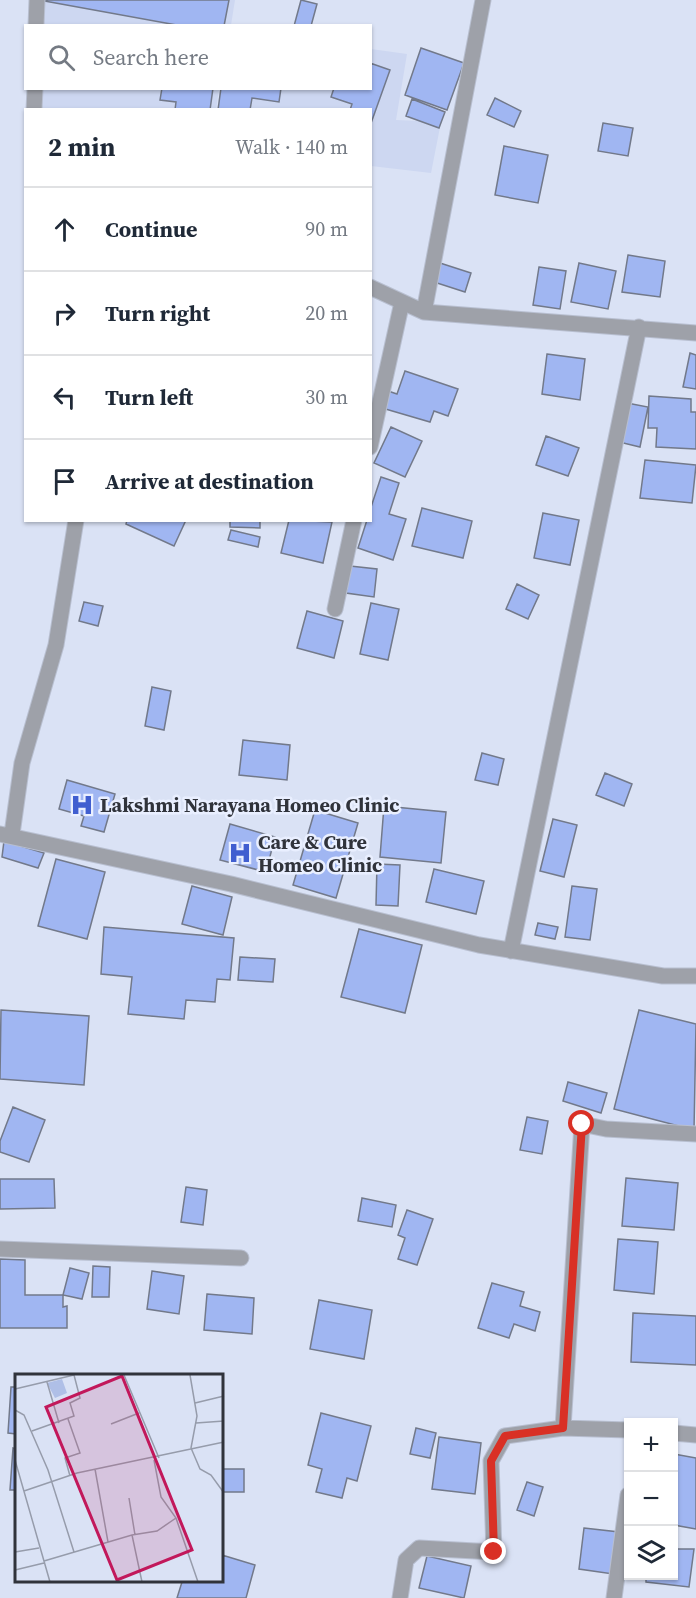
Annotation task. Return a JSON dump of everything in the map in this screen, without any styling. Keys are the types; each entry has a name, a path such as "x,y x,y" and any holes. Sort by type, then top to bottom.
{"street":[{"path":"36,24 37,0"},
{"path":"424,312 483,0"},
{"path":"34,108 35,90"},
{"path":"372,288 424,312 696,333"},
{"path":"372,438 402,302"},
{"path":"511,951 639,327"},
{"path":"76,522 56,645 22,763 6,834 231,884 479,945 663,976 696,976"},
{"path":"335,609 354,522"},
{"path":"563,1428 582,1124 606,1129 696,1134"},
{"path":"0,1249 242,1258"},
{"path":"400,1598 406,1560 419,1548 494,1552 491,1461 505,1436 563,1428 624,1430"},
{"path":"678,1433 696,1435"},
{"path":"614,1598 624,1524"}],"shaded area":[{"path":"40,0 235,0 231,24 39,24"},
{"path":"372,49 407,54 396,120 441,122 431,173 372,166 372,108 217,108 220,90 372,90"},
{"path":"40,90 219,90 216,108 40,108"}],"building":[{"path":"39,0 229,0 224,24 171,24"},
{"path":"301,0 317,4 312,24 295,24"},
{"path":"421,48 464,63 447,110 405,95"},
{"path":"372,64 390,70 372,120 372,108 351,108 352,104 331,97 333,90 372,90"},
{"path":"162,90 213,90 210,108 175,108 176,102 160,100"},
{"path":"221,90 281,90 279,102 252,98 250,108 218,108"},
{"path":"495,98 521,111 514,127 487,115"},
{"path":"412,99 445,112 439,128 406,116"},
{"path":"603,123 633,128 628,156 598,151"},
{"path":"504,146 548,155 538,203 495,195"},
{"path":"628,255 665,261 660,297 622,292"},
{"path":"440,263 471,273 465,292 434,282"},
{"path":"579,263 616,271 608,309 571,302"},
{"path":"539,267 566,271 560,309 533,305"},
{"path":"690,353 696,355 696,389 683,387"},
{"path":"547,354 585,359 580,400 542,394"},
{"path":"405,371 458,389 448,416 434,411 430,422 382,408 388,391 397,394"},
{"path":"649,396 691,399 691,412 696,412 696,449 656,447 657,428 648,428"},
{"path":"627,403 648,407 640,447 619,442"},
{"path":"391,427 422,441 405,477 374,463"},
{"path":"546,436 579,448 568,476 536,465"},
{"path":"645,460 696,465 692,503 640,498"},
{"path":"381,477 399,483 389,514 406,519 393,560 358,548 366,522 372,522 372,504"},
{"path":"422,508 472,521 463,558 412,546"},
{"path":"543,513 579,520 570,565 534,558"},
{"path":"126,522 185,522 174,546 126,524"},
{"path":"230,522 260,522 260,528 230,527"},
{"path":"289,522 332,522 323,563 281,553"},
{"path":"231,530 260,537 258,547 228,540"},
{"path":"350,566 377,569 374,597 346,593"},
{"path":"517,584 539,595 528,619 506,609"},
{"path":"84,602 103,606 98,626 79,621"},
{"path":"371,603 399,609 388,660 360,654"},
{"path":"307,611 343,621 334,658 297,648"},
{"path":"152,687 171,691 164,730 145,726"},
{"path":"243,740 290,745 287,780 239,775"},
{"path":"482,753 504,759 498,785 475,780"},
{"path":"605,773 632,784 624,806 596,795"},
{"path":"67,780 115,794 104,832 81,826 84,816 59,809"},
{"path":"384,806 446,812 441,863 380,857"},
{"path":"315,810 358,823 336,898 293,885"},
{"path":"553,819 577,825 564,877 540,871"},
{"path":"230,824 275,837 266,872 220,860"},
{"path":"4,841 44,853 38,868 2,857"},
{"path":"56,859 105,872 87,939 38,926"},
{"path":"377,864 400,865 398,906 376,905"},
{"path":"434,869 484,881 476,914 426,902"},
{"path":"192,886 232,897 223,935 182,924"},
{"path":"572,886 597,889 590,940 565,937"},
{"path":"538,923 558,927 555,939 535,935"},
{"path":"104,927 234,938 230,980 217,979 215,1002 186,1000 184,1019 128,1014 132,977 101,974"},
{"path":"359,929 422,945 405,1013 341,997"},
{"path":"240,957 275,959 273,982 238,980"},
{"path":"1,1010 89,1016 84,1085 0,1079"},
{"path":"639,1010 696,1024 694,1130 614,1109"},
{"path":"568,1082 607,1093 601,1113 563,1101"},
{"path":"13,1107 45,1120 29,1162 0,1152 0,1141"},
{"path":"527,1117 548,1121 542,1154 520,1150"},
{"path":"626,1178 678,1183 674,1230 622,1226"},
{"path":"0,1179 54,1179 55,1208 0,1209"},
{"path":"186,1187 207,1190 203,1225 181,1222"},
{"path":"362,1198 396,1205 392,1227 358,1221"},
{"path":"407,1210 433,1219 417,1265 398,1259 405,1238 398,1235"},
{"path":"618,1239 658,1242 654,1294 614,1290"},
{"path":"0,1259 25,1260 25,1295 63,1295 63,1307 67,1306 67,1328 0,1328"},
{"path":"93,1266 110,1267 109,1297 92,1297"},
{"path":"70,1268 89,1273 82,1299 63,1295"},
{"path":"152,1271 184,1276 179,1314 147,1309"},
{"path":"492,1283 524,1292 520,1306 540,1312 535,1331 514,1324 509,1338 478,1328"},
{"path":"207,1294 254,1298 252,1334 204,1330"},
{"path":"319,1300 372,1310 364,1359 310,1349"},
{"path":"633,1313 696,1316 696,1365 631,1362"},
{"path":"11,1387 15,1387 15,1434 8,1433"},
{"path":"321,1413 371,1426 357,1481 347,1478 342,1498 316,1492 322,1469 308,1465"},
{"path":"416,1428 436,1433 430,1458 410,1454"},
{"path":"439,1437 481,1443 475,1494 432,1489"},
{"path":"13,1448 15,1449 15,1490 10,1490"},
{"path":"678,1455 696,1458 696,1529 678,1526"},
{"path":"224,1469 244,1469 244,1492 224,1492"},
{"path":"527,1482 543,1487 534,1516 517,1510"},
{"path":"584,1528 619,1532 613,1574 579,1569"},
{"path":"678,1549 694,1549 689,1587 646,1582 646,1580 678,1580"},
{"path":"224,1556 255,1565 246,1598 177,1598 182,1583 224,1583"},
{"path":"427,1556 471,1566 464,1598 419,1588"}],"place":[{"name":"Lakshmi Narayana Homeo Clinic","path":"82,805"},
{"name":"Care & Cure Homeo Clinic","path":"240,853"}],"route":[{"path":"494,1552 491,1461 505,1436 563,1428 582,1124"}]}
